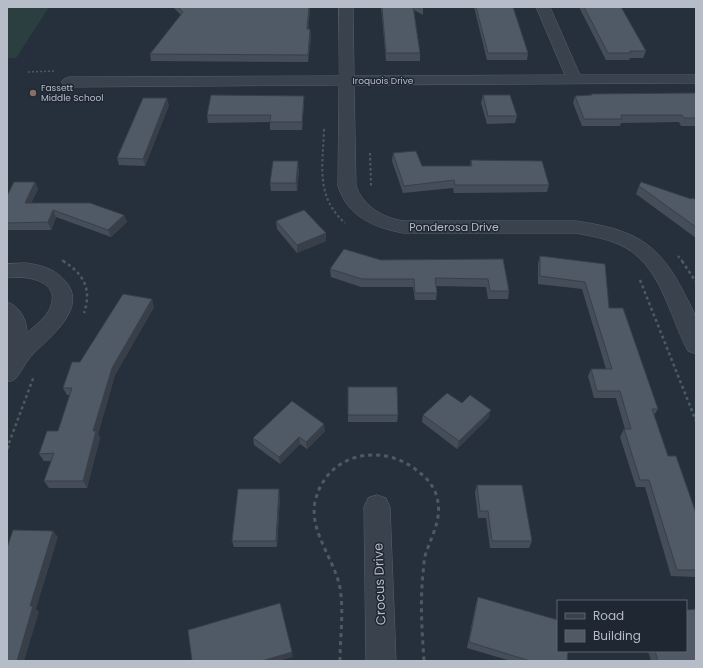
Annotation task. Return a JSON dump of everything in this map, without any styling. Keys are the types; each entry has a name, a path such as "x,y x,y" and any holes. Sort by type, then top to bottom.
{"street":[{"name":"Ponderosa Drive","path":"346,7 347,186 352,199 358,208 376,220 403,227 576,227 601,230 618,236 643,250 663,272 696,345"},
{"path":"544,7 574,80"},
{"name":"Iroquois Drive","path":"70,82 696,79"},
{"path":"7,271 29,270 43,274 57,284 62,296 59,311 52,322 25,348 7,373"},
{"path":"7,310 17,330 15,343 7,365"},
{"name":"Crocus Drive","path":"377,507 381,661"}],"path":[{"path":"369,146 372,189"},
{"path":"676,254 688,268 696,282"},
{"path":"7,449 30,386"}],"green space":[{"path":"7,7 49,7 16,58 7,58"}],"building":[{"path":"178,7 309,7 307,29 310,29 308,55 150,54 183,12"},
{"path":"382,7 413,7 420,53 386,53"},
{"path":"476,7 513,7 528,53 488,53"},
{"path":"584,7 621,7 646,51 630,51 631,53 608,53"},
{"path":"696,93 696,118 684,118 682,115 621,115 622,119 584,119 575,96 592,95 591,94"},
{"path":"211,95 304,96 302,122 270,122 271,115 207,115"},
{"path":"483,95 510,95 517,116 488,116"},
{"path":"143,98 167,98 143,159 117,158"},
{"path":"416,151 422,166 472,166 471,160 542,161 549,185 455,185 454,180 404,186 393,153"},
{"path":"273,161 298,161 296,183 270,183"},
{"path":"14,182 35,182 25,203 90,203 124,215 108,230 53,210 48,222 7,223 7,196"},
{"path":"641,182 696,200 696,227 639,186"},
{"path":"304,210 326,233 297,245 276,221"},
{"path":"344,249 381,260 503,259 509,291 490,291 488,279 435,278 437,293 415,293 414,279 362,279 330,269"},
{"path":"540,256 605,264 609,308 623,308 658,409 652,409 668,456 676,456 696,513 696,570 677,570 649,480 640,480 624,429 631,429 620,391 597,391 591,369 612,369 585,282 540,276"},
{"path":"123,294 152,299 112,368 93,431 96,431 83,481 44,481 54,453 39,454 47,431 58,431 72,388 63,388 72,362 80,362"},
{"path":"348,387 397,387 398,415 348,415"},
{"path":"447,393 462,403 470,395 491,410 459,441 423,415"},
{"path":"292,401 324,424 306,442 299,437 279,457 253,438"},
{"path":"477,485 522,485 532,541 492,541 488,511 480,511"},
{"path":"238,489 279,489 276,541 232,541"},
{"path":"13,530 53,531 30,606 33,606 17,661 7,661 7,548"},
{"path":"478,597 557,620 557,652 568,652 567,661 530,661 469,642"},
{"path":"280,603 292,652 262,661 192,661 188,630"},
{"path":"696,609 696,661 658,661 655,652 687,652 687,610"}],"place":[{"name":"Fassett Middle School","path":"33,93"}]}
